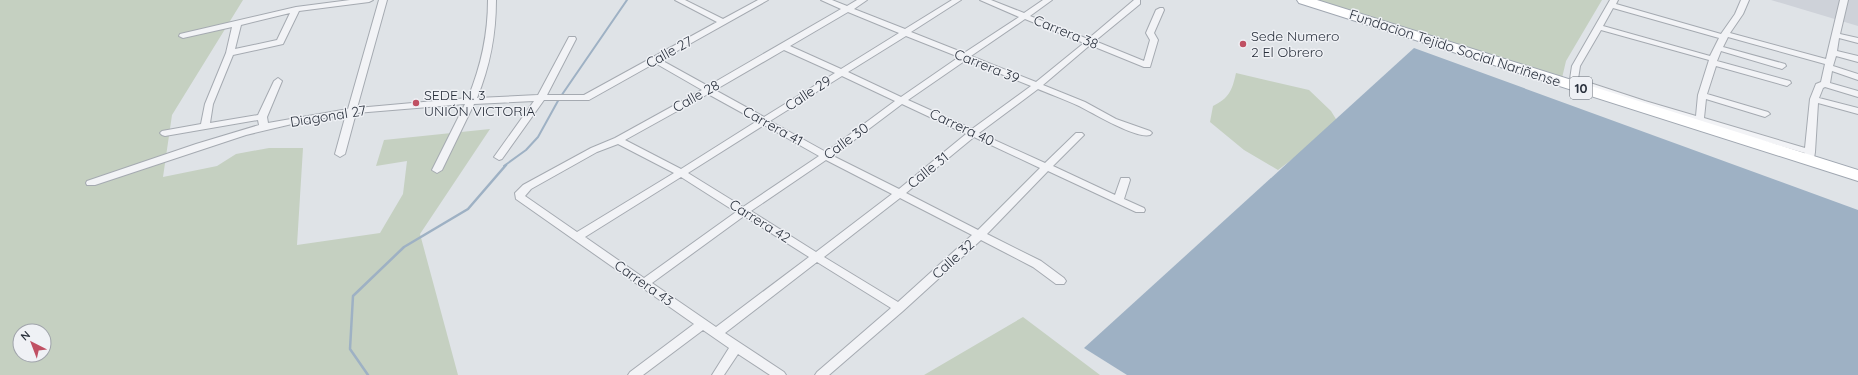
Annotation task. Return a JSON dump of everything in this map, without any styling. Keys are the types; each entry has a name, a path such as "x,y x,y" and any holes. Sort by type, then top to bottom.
{"main road":[{"name":"Fundacion Tejido Social Nariñense","path":"1304,0 1809,156 1858,176"}],"street":[{"path":"183,36 296,10 369,0"},
{"path":"340,154 383,0"},
{"path":"437,170 471,101 483,64 491,32 492,0"},
{"path":"679,0 723,22"},
{"name":"Calle 27","path":"573,98 586,98 764,0"},
{"name":"Carrera 39","path":"825,0 1082,104 1114,121 1147,133"},
{"name":"Calle 28","path":"527,187 594,150 618,140 710,89 863,0"},
{"name":"Calle 29","path":"578,236 682,173 957,0"},
{"name":"Carrera 38","path":"984,0 1147,65 1154,40 1150,34 1160,10"},
{"name":"Calle 30","path":"645,283 744,211 826,156 902,100 1048,0"},
{"path":"1825,84 1844,0"},
{"name":"Calle 31","path":"716,334 899,194 974,133 1037,86 1134,1"},
{"path":"1858,77 1829,65 1612,2 1576,66 1574,83 1700,118 1809,156 1814,98 1819,86 1825,84 1858,94"},
{"path":"1700,118 1702,95 1713,61 1725,35 1740,14 1744,3"},
{"path":"230,54 280,42 296,10"},
{"path":"205,126 209,104 230,54 238,23"},
{"path":"1598,27 1786,83"},
{"path":"1836,35 1858,41"},
{"path":"498,157 540,98 572,40"},
{"name":"Carrera 40","path":"783,46 1140,210"},
{"path":"1720,48 1782,66"},
{"path":"1832,52 1858,59"},
{"name":"Carrera 41","path":"655,60 710,89 763,122 826,156 979,236 1037,264 1060,281"},
{"path":"165,133 205,126 263,122 278,81"},
{"path":"1702,95 1765,114"},
{"name":"Diagonal 27","path":"91,183 200,146 263,122 401,105 553,97 573,98"},
{"path":"1814,98 1858,111"},
{"name":"Calle 32","path":"821,375 899,308 979,236 1046,166 1079,135"},
{"name":"Carrera 42","path":"618,140 682,173 899,308"},
{"path":"1118,201 1125,180"},
{"name":"Carrera 43","path":"527,187 520,193 520,197 578,236 716,334 780,375"},
{"path":"634,375 702,324"},
{"path":"718,375 736,347"}],"shaded area":[{"path":"1771,0 1858,0 1858,26"}],"green space":[{"path":"0,0 243,0 172,115 163,177 217,166 236,154 269,148 303,148 297,245 380,233 403,194 407,161 376,166 384,140 490,129 420,234 458,375 0,375"},
{"path":"1318,0 1602,0 1566,61 1562,78"},
{"path":"1236,73 1309,90 1331,111 1339,124 1278,170 1244,150 1210,122 1213,106 1223,100 1229,93"},
{"path":"1023,317 1100,375 924,375"}],"water":[{"path":"1414,48 1858,210 1858,375 1127,375 1084,348"}],"waterway":[{"path":"504,166 526,150 538,137 559,99 627,0"},
{"path":"368,375 350,349 353,296 404,247 468,209 506,165"}],"place":[{"name":"Sede Numero 2 El Obrero","path":"1243,44"},
{"name":"SEDE N. 3 UNIÓN VICTORIA","path":"416,103"}]}
